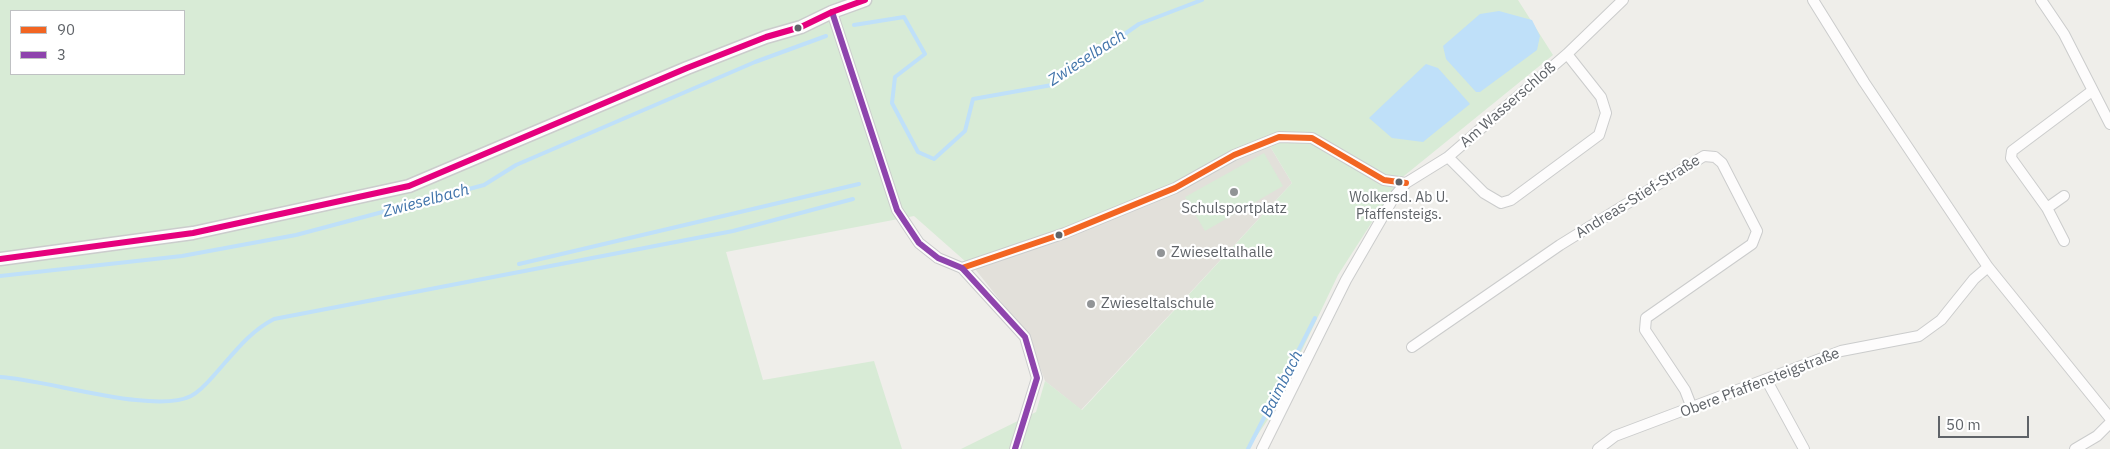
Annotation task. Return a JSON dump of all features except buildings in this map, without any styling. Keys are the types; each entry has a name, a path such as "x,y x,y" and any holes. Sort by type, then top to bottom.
{"street":[{"path":"0,259 193,233 409,186 687,68 766,37 801,27 832,12 865,0"},
{"name":"Am Wasserschloß","path":"1262,449 1346,280 1394,197 1406,183 1448,156 1567,54 1623,0"},
{"path":"1813,0 1864,82 1988,267 2110,418"},
{"path":"2041,0 2064,34 2110,124"},
{"path":"832,12 897,210 918,243 938,258 962,268 1025,337 1037,378 1015,449"},
{"name":"Am Wasserschloß","path":"1448,156 1484,194 1501,203 1511,200 1599,135 1606,114 1601,97 1567,54"},
{"path":"2064,241 2047,208 2011,158 2012,151 2092,91"},
{"path":"962,268 1065,233 1167,191 1234,155 1279,137 1312,138 1384,180 1406,183"},
{"name":"Andreas-Stief-Straße","path":"1412,347 1577,234 1704,156 1715,156 1722,163 1757,231 1752,244 1646,318 1645,330 1685,390 1692,408"},
{"path":"2047,208 2064,196"},
{"name":"Obere Pfaffensteigstraße","path":"1598,449 1615,436 1767,381 1841,351 1919,336 1941,320 1974,279 1988,267"},
{"path":"1767,381 1804,449"},
{"path":"2075,449 2097,436 2110,423"}],"shaded area":[{"name":"Zwieseltalschule","path":"1268,143 1292,183 1081,410 1045,381 1030,338 975,269 1175,192"}],"green space":[{"path":"0,0 1518,0 1553,55 1399,180 1338,275 1271,415 1248,449 961,449 1036,412 1045,381 1082,410 1292,183 1268,143 1175,192 974,269 914,216 726,252 763,380 874,361 902,449 0,449"},
{"name":"Schulsportplatz","path":"1264,153 1283,186 1205,231 1185,197"}],"water":[{"path":"1499,11 1532,20 1540,36 1537,50 1480,92 1476,92 1446,59 1443,46 1480,14"},
{"path":"1426,64 1438,68 1470,104 1423,142 1392,138 1369,118"}],"waterway":[{"name":"Zwieselbach","path":"854,25 904,17 925,54 895,77 892,103 918,152 934,159 965,131 973,99 1052,85 1139,24 1202,0"},
{"name":"Zwieselbach","path":"0,276 182,256 296,235 484,185 516,165 755,62 826,36"},
{"path":"519,264 859,184"},
{"path":"0,377 126,399 174,401 191,396 198,391 249,337 274,319 733,231 853,199"},
{"name":"Baimbach","path":"1248,449 1315,318"}],"transit line":[{"path":"0,259 193,233 409,186 687,68 766,37 801,27 832,12 865,0"},
{"name":"3","path":"832,12 897,210 919,243 938,258 962,268 1025,337 1037,378 1015,449"},
{"name":"90","path":"962,268 1065,233 1175,188 1234,155 1279,137 1312,138 1384,180 1406,183"}],"place":[{"name":"Wolkersd. Ab U. Pfaffensteigs.","path":"1399,182"},
{"name":"Schulsportplatz","path":"1234,192"},
{"name":"Zwieseltalhalle","path":"1161,253"},
{"name":"Zwieseltalschule","path":"1091,304"}]}
